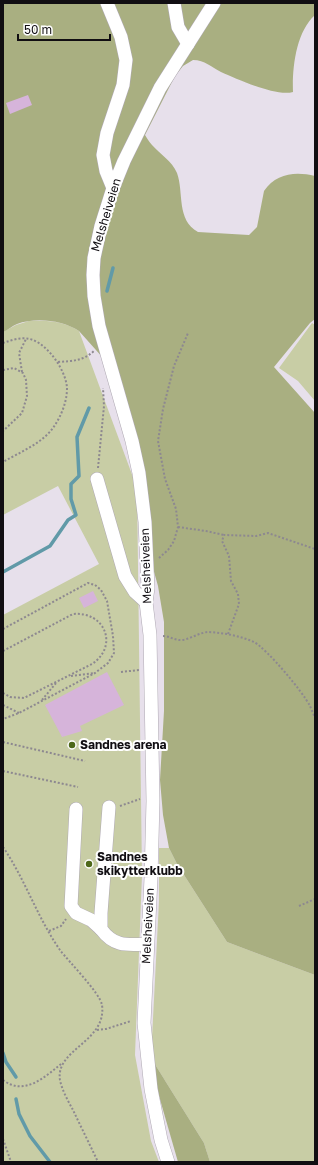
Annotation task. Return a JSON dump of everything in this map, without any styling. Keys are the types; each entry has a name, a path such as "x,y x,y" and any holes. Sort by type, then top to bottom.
{"street":[{"path":"107,3 121,37 126,60 123,85 107,133 103,155 107,175 113,188"},
{"path":"174,3 178,27 188,44"},
{"name":"Melsheiveien","path":"168,1162 161,1140 152,1096 145,1043 144,1011 151,878 153,801 150,635 146,602 147,569 145,522 132,441 103,342 94,296 93,275 94,258 101,226 113,188 124,161 160,88 214,3"},
{"path":"97,479 125,576 135,592 146,602"},
{"path":"101,929 109,807"},
{"path":"76,809 71,906 73,910 91,920 116,943 147,944"}],"path":[{"path":"147,569 168,550 174,541 178,527 176,509 166,479 158,441 163,409 174,366 188,333"},
{"path":"3,343 16,339 26,339 32,340 46,349 58,362 63,372 67,387 65,405 55,426 40,441 3,462"},
{"path":"3,432 22,413 27,396 26,380 19,353 26,339"},
{"path":"58,362 78,361 88,356 103,342"},
{"path":"3,370 14,368 23,373"},
{"path":"97,479 104,406 103,388 114,380"},
{"path":"178,527 224,535 256,536 268,533 315,549"},
{"path":"224,535 222,541 229,556 231,581 238,594 239,604 228,634"},
{"path":"3,629 88,583 95,584 102,590 107,600 113,636 114,653 108,663 95,673 19,713 3,719"},
{"path":"3,651 72,614 93,617 103,627 106,634 105,648 97,661 24,698 10,697 3,693"},
{"path":"150,635 165,636 174,640 183,640 207,632 228,634 254,643 264,649 302,694 315,717"},
{"path":"121,672 143,670"},
{"path":"69,676 95,673"},
{"path":"41,701 57,682"},
{"path":"3,705 19,713"},
{"path":"3,742 85,761"},
{"path":"3,771 78,787"},
{"path":"109,807 124,806 143,798"},
{"path":"3,847 35,908 60,950 102,1003 101,1021 97,1030 62,1064 40,1081 19,1088 8,1084 3,1080"},
{"path":"299,906 315,899"},
{"path":"49,931 61,926 73,910"},
{"path":"97,1030 106,1029 134,1020"},
{"path":"62,1064 60,1080 64,1092 98,1162"},
{"path":"3,1139 11,1162"}],"green space":[{"path":"3,3 315,3 315,15 303,31 296,51 293,72 293,92 286,93 267,90 221,72 204,62 193,60 183,66 175,76 145,135 151,144 169,161 175,169 179,180 182,205 186,220 191,227 198,232 249,235 257,227 264,191 274,180 294,174 308,174 315,176 315,319 310,323 274,367 315,413 315,975 227,942 177,864 169,848 163,815 160,780 164,711 164,622 158,586 151,561 112,368 79,331 65,324 40,320 24,322 17,324 3,332"},
{"name":"Sandnes arena","path":"29,321 61,323 79,331 137,488 142,875 135,1055 151,1141 159,1162 3,1162 3,615 99,564 58,486 3,515 3,332 16,325"},
{"path":"312,323 315,325 315,401 298,381 279,368"},
{"path":"159,848 169,848 177,864 227,942 315,975 315,1162 210,1162 204,1143 151,1058 159,901"},
{"path":"151,1058 204,1143 210,1162 178,1162 155,1082"}],"building":[{"path":"28,95 32,105 10,114 6,103"},
{"path":"93,591 98,601 84,608 79,598"},
{"path":"107,672 124,705 80,726 82,731 62,737 45,705"}],"waterway":[{"path":"107,291 113,268"},
{"path":"3,572 50,546 68,520 76,515 71,499 71,484 79,476 77,437 89,408"},
{"path":"3,1053 6,1062 16,1077"},
{"path":"16,1099 19,1114 30,1136 50,1162"}],"place":[{"name":"Sandnes arena","path":"72,745"},
{"name":"Sandnes skikytterklubb","path":"89,864"}]}
